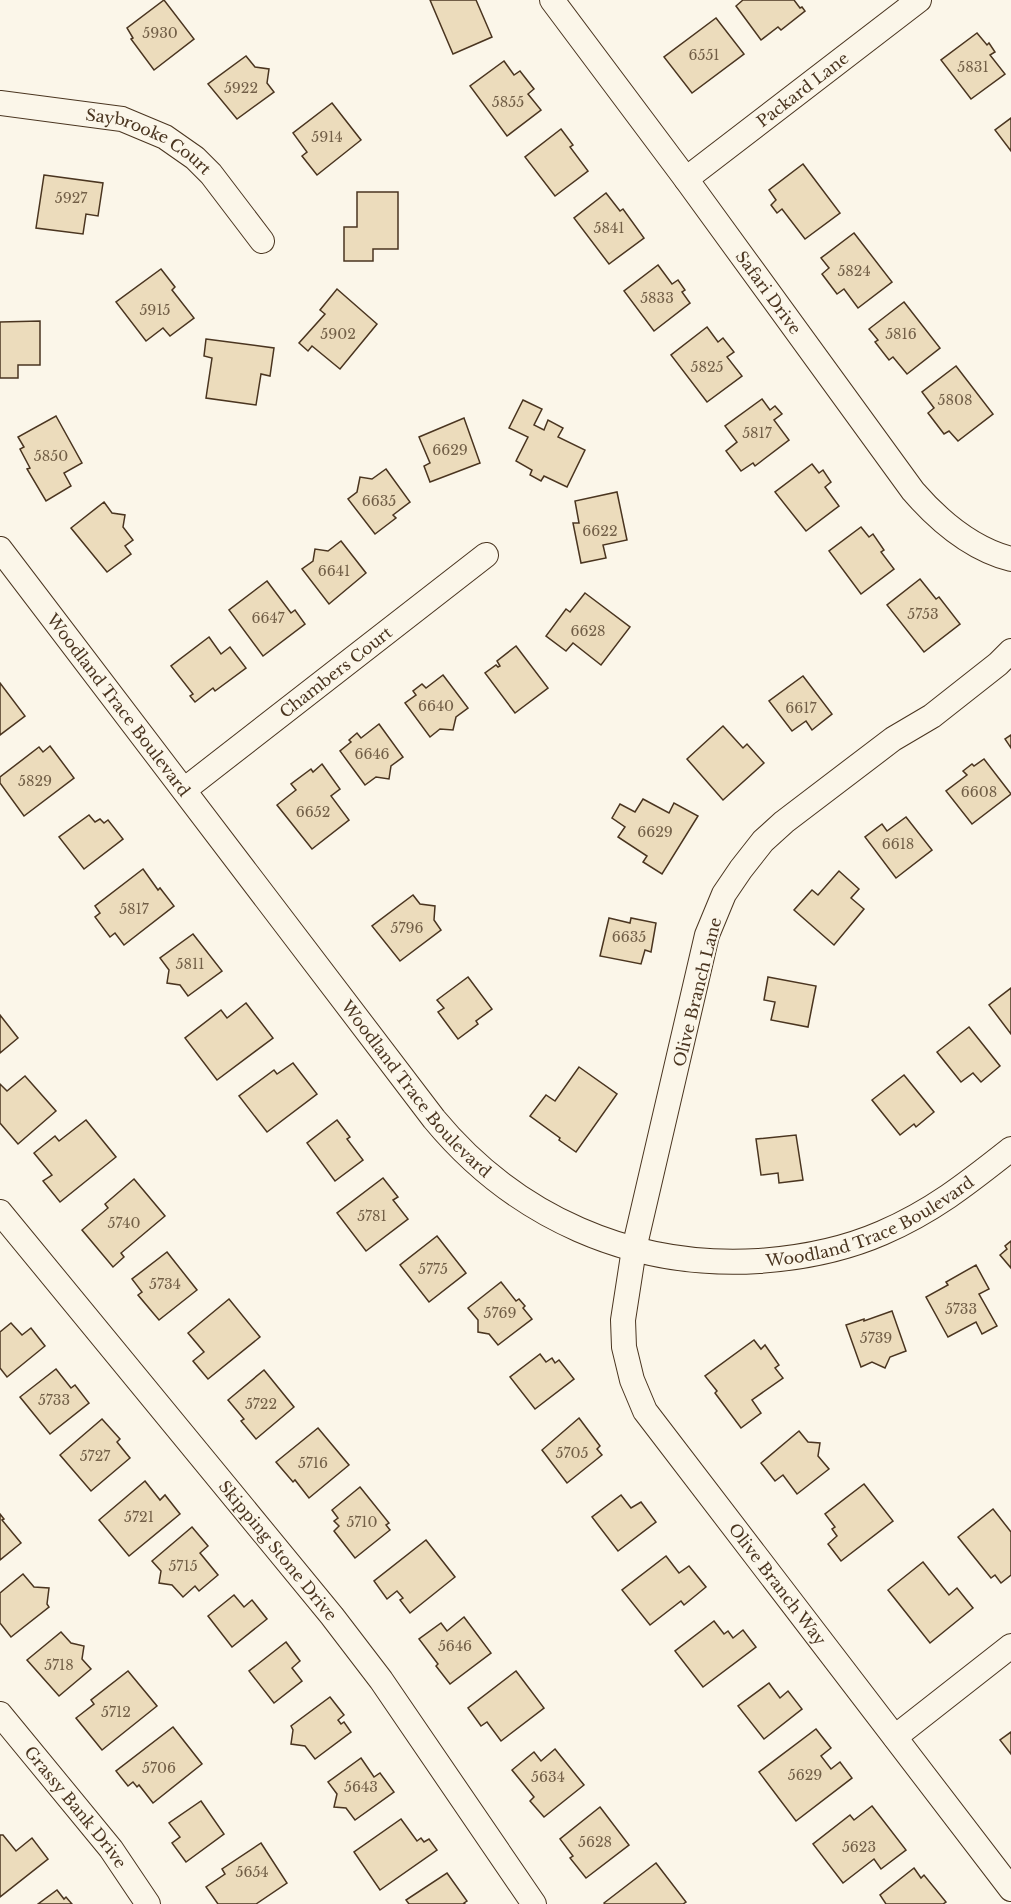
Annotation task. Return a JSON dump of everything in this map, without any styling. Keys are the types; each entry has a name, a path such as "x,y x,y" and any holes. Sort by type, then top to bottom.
{"street":[{"name":"Safari Drive","path":"552,0 925,505 977,546 1011,559"},
{"name":"Packard Lane","path":"686,179 919,0"},
{"name":"Saybrooke Court","path":"0,103 122,119 165,136 189,153 211,174 262,240"},
{"name":"Woodland Trace Boulevard","path":"0,549 434,1119 466,1154 497,1181 536,1208 579,1230 634,1249 699,1262 731,1263 773,1260 818,1254 880,1234 928,1211 956,1193 1011,1149"},
{"name":"Chambers Court","path":"184,790 486,555"},
{"name":"Olive Branch Lane","path":"634,1249 707,935 724,894 763,841 784,822 893,739 932,716 1011,651"},
{"name":"Skipping Stone Drive","path":"0,1212 332,1616 381,1680 534,1904"},
{"name":"Olive Branch Way","path":"634,1249 623,1320 624,1347 632,1380 645,1411 1011,1889"},
{"path":"895,1737 1011,1646"},
{"name":"Grassy Bank Drive","path":"0,1714 111,1849 148,1904"}],"building":[{"path":"164,0 194,39 154,70 131,39 133,38 127,28"},
{"path":"430,0 476,0 492,37 453,54"},
{"path":"743,0 794,0 805,11 781,30 778,27 761,40 736,6"},
{"path":"716,18 744,54 692,93 664,57"},
{"path":"977,33 987,45 989,43 995,52 990,55 1005,74 971,99 941,60"},
{"path":"246,56 255,67 269,69 267,83 274,92 237,119 208,84"},
{"path":"504,61 514,75 520,71 534,89 528,94 541,110 507,136 470,86"},
{"path":"332,103 361,140 317,175 302,156 307,152 293,133"},
{"path":"1011,118 1011,151 995,130"},
{"path":"561,129 573,145 570,147 588,171 555,196 525,157"},
{"path":"803,164 840,213 805,239 782,209 777,213 771,205 776,200 769,190"},
{"path":"44,175 103,183 98,216 86,214 83,234 36,228"},
{"path":"357,192 398,192 398,249 373,249 373,261 344,261 344,227 357,227"},
{"path":"606,193 620,211 623,209 644,238 609,264 574,218"},
{"path":"854,233 892,282 858,308 844,289 837,294 822,274 829,268 821,258"},
{"path":"658,265 672,284 678,280 685,290 682,292 690,303 654,331 624,291"},
{"path":"161,269 175,287 172,290 194,318 170,336 163,328 146,341 116,302"},
{"path":"337,289 377,324 340,369 312,346 308,351 299,343 325,314 320,310"},
{"path":"904,302 940,348 907,374 893,357 889,360 875,342 878,340 869,329"},
{"path":"40,321 40,365 18,365 18,378 0,378 0,322"},
{"path":"707,327 718,342 723,338 734,352 727,357 742,376 707,402 671,355"},
{"path":"206,339 274,348 270,376 261,374 256,405 206,398 212,358 204,356"},
{"path":"956,366 993,414 958,441 949,431 944,434 928,413 934,408 922,392"},
{"path":"762,399 770,410 775,406 782,414 774,420 789,440 755,466 753,463 741,471 726,451 737,442 725,426"},
{"path":"523,400 542,409 534,425 544,430 548,420 563,428 558,437 585,450 567,487 544,476 541,481 530,475 532,470 516,461 528,437 509,428"},
{"path":"56,416 82,463 64,473 71,486 46,501 27,469 30,468 20,449 24,447 18,437"},
{"path":"464,418 480,463 430,482 424,466 430,463 419,437"},
{"path":"812,464 819,473 823,470 831,482 825,487 839,506 806,531 775,492"},
{"path":"386,469 410,502 393,515 396,518 375,534 348,499 357,492 360,477 372,479"},
{"path":"617,492 627,540 603,545 606,558 581,563 573,523 579,523 575,501"},
{"path":"104,502 112,513 125,515 123,527 133,540 125,546 131,554 107,572 71,528"},
{"path":"861,527 869,537 873,534 884,550 881,552 894,569 861,594 829,551"},
{"path":"341,541 366,573 329,604 302,569 313,561 315,549 328,551"},
{"path":"920,579 936,599 939,597 960,624 924,652 887,605"},
{"path":"267,581 291,613 295,610 305,624 263,656 229,610"},
{"path":"585,593 630,627 601,665 573,643 566,651 546,636 566,609 570,612"},
{"path":"209,637 221,654 230,647 246,668 215,691 213,688 195,702 190,696 193,694 171,666"},
{"path":"516,646 548,688 515,713 485,673 496,665 500,666 497,661"},
{"path":"443,675 468,708 456,717 453,730 440,729 430,737 405,703 416,695 413,691 422,684 426,688"},
{"path":"803,676 832,714 812,730 806,721 792,731 769,701"},
{"path":"0,683 25,716 0,735"},
{"path":"379,724 403,757 391,766 389,779 376,777 365,785 340,751 351,742 349,740 357,733 361,738"},
{"path":"723,726 743,748 747,744 764,763 723,800 687,759"},
{"path":"1011,735 1011,748 1005,739"},
{"path":"50,746 74,778 24,816 0,783 0,777 39,747 43,752"},
{"path":"984,759 1011,794 972,824 946,791 967,775 963,771"},
{"path":"322,764 340,789 331,796 349,820 312,849 277,805 296,790 291,784 311,769 313,772"},
{"path":"643,799 669,813 674,803 698,816 662,874 643,862 647,856 618,837 625,827 612,818 620,804 635,812"},
{"path":"89,815 95,822 100,819 104,823 108,820 123,839 84,869 59,837"},
{"path":"906,817 932,850 896,878 865,837 882,824 887,831"},
{"path":"143,869 158,890 160,888 174,906 124,945 115,933 110,937 95,917 100,913 95,906"},
{"path":"839,871 859,889 851,898 864,909 834,945 794,910 812,890 818,895"},
{"path":"413,895 420,904 435,906 434,920 441,930 400,961 372,926"},
{"path":"609,918 630,923 631,918 656,923 651,952 645,950 641,964 600,956"},
{"path":"193,934 222,971 188,996 180,985 167,983 169,970 160,958"},
{"path":"468,977 492,1009 476,1021 478,1024 458,1039 438,1012 444,1008 437,1000"},
{"path":"768,977 816,986 808,1027 771,1020 775,1002 764,1000"},
{"path":"1011,988 1011,1034 989,1005"},
{"path":"246,1003 273,1038 217,1080 185,1038 221,1010 227,1018"},
{"path":"0,1015 18,1038 0,1053"},
{"path":"969,1027 1000,1066 981,1082 973,1073 961,1082 937,1052"},
{"path":"293,1063 317,1094 267,1132 239,1096 274,1070 277,1074"},
{"path":"579,1067 617,1094 576,1152 530,1116 546,1095 555,1101"},
{"path":"904,1075 934,1112 916,1127 914,1124 900,1135 872,1100"},
{"path":"25,1076 56,1111 18,1144 0,1123 0,1084 7,1091"},
{"path":"86,1120 116,1157 60,1202 43,1181 52,1175 34,1153 55,1136 59,1141"},
{"path":"337,1120 350,1137 347,1139 363,1160 335,1181 307,1143"},
{"path":"796,1135 803,1180 779,1183 778,1173 761,1175 756,1139"},
{"path":"383,1178 398,1197 393,1200 408,1219 366,1251 337,1213"},
{"path":"134,1179 165,1216 121,1253 124,1257 113,1267 82,1230 108,1208 105,1204"},
{"path":"437,1236 466,1273 429,1302 400,1265"},
{"path":"1011,1241 1011,1268 1000,1255"},
{"path":"167,1252 197,1290 159,1320 138,1295 142,1292 132,1279"},
{"path":"976,1265 989,1289 979,1294 997,1326 982,1334 976,1322 948,1337 926,1297 948,1285 946,1282"},
{"path":"501,1282 516,1301 519,1299 525,1306 523,1308 532,1319 498,1345 489,1334 478,1332 478,1320 468,1308"},
{"path":"229,1299 260,1337 208,1379 193,1361 204,1352 188,1333"},
{"path":"892,1311 906,1351 890,1357 885,1368 872,1362 861,1367 846,1325"},
{"path":"11,1323 22,1335 31,1328 45,1346 7,1377 0,1368 0,1332"},
{"path":"754,1340 761,1349 765,1345 779,1365 775,1368 783,1378 752,1400 761,1413 741,1428 705,1376"},
{"path":"540,1354 546,1362 552,1358 555,1363 559,1360 574,1379 535,1409 510,1377"},
{"path":"56,1369 71,1388 75,1385 89,1403 50,1434 20,1397"},
{"path":"264,1370 294,1407 256,1439 241,1421 244,1419 228,1400"},
{"path":"579,1418 600,1446 597,1449 602,1455 567,1483 542,1450"},
{"path":"102,1419 120,1439 117,1442 130,1458 91,1491 60,1455"},
{"path":"318,1428 349,1465 309,1498 295,1480 293,1482 276,1462"},
{"path":"799,1431 808,1442 820,1443 818,1456 829,1469 797,1494 783,1475 775,1481 761,1463"},
{"path":"145,1481 160,1500 165,1495 180,1514 129,1556 99,1520"},
{"path":"864,1484 893,1521 841,1561 828,1544 837,1536 832,1529 835,1527 825,1514"},
{"path":"360,1487 389,1523 386,1525 390,1530 355,1558 334,1531 339,1526 334,1521 338,1518 332,1510"},
{"path":"621,1495 631,1508 641,1502 656,1522 618,1551 592,1517"},
{"path":"993,1509 1011,1532 1011,1575 1001,1583 995,1575 991,1578 958,1537"},
{"path":"0,1514 4,1519 2,1520 21,1543 0,1560"},
{"path":"192,1527 208,1546 200,1553 218,1575 199,1591 195,1586 183,1597 172,1585 159,1583 161,1571 152,1561"},
{"path":"426,1540 455,1577 410,1613 400,1600 403,1598 397,1591 387,1599 374,1581"},
{"path":"666,1556 679,1573 689,1566 706,1587 684,1605 681,1601 650,1625 622,1590"},
{"path":"923,1562 949,1595 957,1588 973,1608 930,1643 888,1590"},
{"path":"23,1574 34,1587 49,1588 47,1604 49,1607 11,1637 0,1623 0,1593"},
{"path":"234,1595 244,1607 252,1600 267,1619 232,1647 208,1616"},
{"path":"464,1617 491,1653 450,1684 419,1639 441,1623 447,1631"},
{"path":"714,1621 724,1634 728,1631 733,1638 743,1630 756,1647 703,1687 675,1651"},
{"path":"61,1632 71,1643 84,1646 82,1659 91,1669 59,1696 27,1660"},
{"path":"286,1642 300,1661 292,1668 302,1681 274,1703 249,1671"},
{"path":"128,1671 157,1706 102,1750 76,1718 94,1704 91,1700"},
{"path":"516,1671 544,1708 501,1741 487,1722 481,1726 468,1708"},
{"path":"769,1683 780,1698 788,1691 802,1709 764,1739 738,1706"},
{"path":"330,1697 344,1715 338,1720 341,1724 344,1722 351,1732 315,1759 305,1746 291,1744 293,1730 291,1726"},
{"path":"173,1727 202,1764 153,1803 139,1785 137,1787 133,1782 128,1786 116,1771"},
{"path":"816,1729 831,1748 821,1756 831,1769 840,1762 852,1778 796,1821 759,1772"},
{"path":"1011,1732 1011,1754 1000,1740"},
{"path":"555,1749 584,1785 544,1817 530,1801 534,1797 512,1770 534,1752 541,1761"},
{"path":"361,1758 374,1777 380,1773 394,1792 355,1820 346,1808 334,1807 337,1794 328,1782"},
{"path":"201,1801 224,1834 186,1862 172,1843 180,1837 169,1823"},
{"path":"872,1806 906,1850 881,1869 874,1859 843,1883 813,1844 850,1815 854,1820"},
{"path":"600,1807 629,1845 586,1878 570,1858 573,1856 560,1839"},
{"path":"401,1819 417,1841 421,1838 424,1842 429,1839 437,1850 380,1890 354,1852"},
{"path":"0,1835 3,1835 16,1851 32,1838 48,1859 0,1897"},
{"path":"261,1843 287,1883 256,1904 218,1904 206,1887 225,1874 222,1869"},
{"path":"656,1863 686,1902 683,1904 604,1903"},
{"path":"914,1868 921,1878 924,1875 946,1902 943,1904 886,1904 880,1895"},
{"path":"447,1873 467,1901 465,1904 409,1904 406,1900"},
{"path":"57,1890 64,1899 66,1897 72,1904 38,1904"}]}
